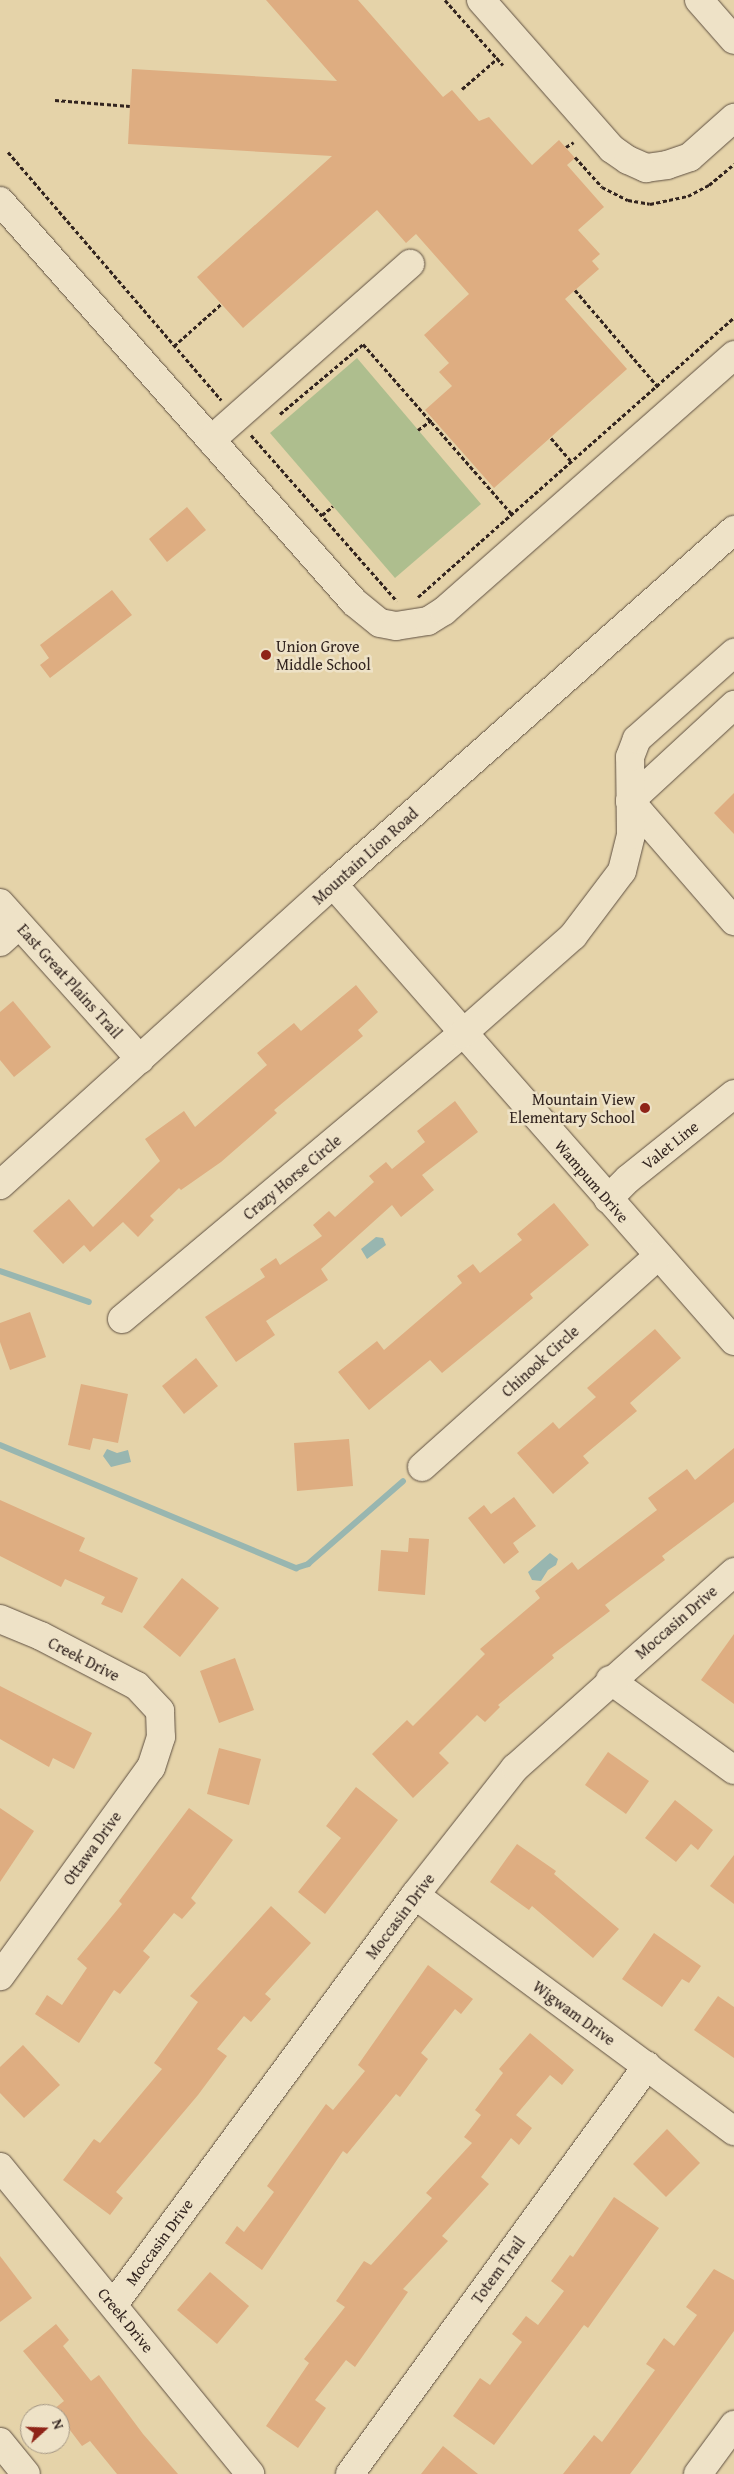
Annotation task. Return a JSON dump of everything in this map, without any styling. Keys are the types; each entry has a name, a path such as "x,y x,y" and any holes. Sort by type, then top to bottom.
{"street":[{"path":"481,0 612,149 646,168 667,165 690,157 734,118"},
{"path":"699,0 734,40"},
{"path":"0,201 364,613 380,623 396,626 428,621 444,611 734,355"},
{"path":"211,440 244,427 410,264"},
{"name":"Mountain Lion Road","path":"0,1185 333,884 734,530"},
{"name":"Crazy Horse Circle","path":"122,1320 462,1034 573,936 600,904 622,871 631,835 630,757 637,739 734,654"},
{"path":"734,705 630,801 734,921"},
{"name":"Wampum Drive","path":"333,884 462,1034 734,1341"},
{"name":"East Great Plains Trail","path":"0,903 10,934 140,1059"},
{"name":"Valet Line","path":"608,1199 628,1179 734,1094"},
{"name":"Chinook Circle","path":"422,1467 658,1256"},
{"name":"Moccasin Drive","path":"114,2304 415,1896 515,1768 610,1680 734,1572"},
{"name":"Creek Drive","path":"0,1619 41,1636 137,1686 160,1712"},
{"path":"610,1680 734,1770"},
{"name":"Ottawa Drive","path":"0,1976 151,1767 161,1737 160,1712"},
{"name":"Wigwam Drive","path":"415,1896 734,2131"},
{"name":"Totem Trail","path":"350,2474 646,2066"},
{"name":"Creek Drive","path":"0,2167 114,2304 250,2474"},
{"path":"698,2474 734,2425"},
{"path":"0,2442 26,2474"}],"path":[{"path":"462,89 517,41"},
{"path":"55,100 130,106"},
{"path":"8,152 244,427 404,609"},
{"path":"575,290 675,407"},
{"path":"174,346 221,304"},
{"path":"411,602 734,317"},
{"path":"275,418 363,344 512,514"},
{"path":"418,430 431,420"},
{"path":"244,427 260,431"},
{"path":"551,438 589,483"},
{"path":"322,515 333,506"}],"green space":[{"path":"357,358 481,504 395,578 270,433"}],"water":[{"path":"376,1237 383,1238 386,1245 367,1259 361,1249"},
{"path":"107,1449 117,1453 128,1450 131,1462 111,1467 103,1456"},
{"path":"550,1553 558,1559 556,1565 548,1570 541,1581 532,1580 528,1572"}],"building":[{"path":"266,0 358,0 443,97 452,90 479,121 489,117 532,165 559,140 575,158 567,165 604,207 578,230 600,254 592,261 599,269 565,299 627,369 494,488 425,410 452,386 439,372 449,363 424,335 469,294 416,234 406,243 377,210 243,328 197,277 332,156 128,144 132,69 337,81"},
{"path":"187,507 206,530 167,562 149,539"},
{"path":"112,590 132,615 50,678 40,665 49,658 40,645"},
{"path":"734,793 734,834 714,813"},
{"path":"356,985 378,1012 358,1030 363,1036 274,1110 277,1113 221,1162 181,1190 179,1188 150,1216 154,1220 138,1237 123,1222 90,1252 84,1245 63,1264 33,1231 69,1199 93,1227 160,1161 145,1139 184,1111 195,1127 267,1065 257,1053 294,1023 301,1031"},
{"path":"13,1001 51,1047 14,1077 0,1060 0,1012"},
{"path":"455,1101 478,1132 422,1175 434,1190 401,1217 392,1205 321,1269 328,1280 266,1321 275,1335 236,1362 205,1317 265,1277 260,1269 276,1258 280,1265 322,1236 313,1225 329,1211 335,1217 374,1182 369,1176 386,1162 392,1169 425,1142 417,1131"},
{"path":"554,1203 589,1245 530,1294 533,1298 442,1373 430,1360 369,1410 338,1372 377,1341 384,1350 462,1283 457,1276 473,1264 480,1273 522,1240 517,1234"},
{"path":"30,1312 46,1357 10,1370 0,1342 0,1323"},
{"path":"655,1329 681,1358 630,1403 637,1411 583,1456 589,1463 553,1494 517,1453 553,1422 559,1429 596,1397 587,1388"},
{"path":"196,1358 218,1386 184,1414 162,1386"},
{"path":"81,1384 128,1394 118,1443 93,1438 90,1450 68,1445"},
{"path":"349,1439 353,1486 297,1491 294,1443"},
{"path":"734,1448 734,1502 662,1556 665,1560 605,1605 610,1611 552,1655 554,1658 498,1705 500,1707 485,1722 477,1715 439,1753 449,1763 413,1798 372,1754 407,1720 413,1726 485,1654 480,1649 540,1598 535,1591 572,1562 578,1570 657,1510 648,1498 687,1469 695,1480"},
{"path":"514,1497 536,1526 513,1543 519,1552 504,1564 468,1518 484,1505 491,1514"},
{"path":"0,1500 85,1538 79,1551 138,1578 122,1613 101,1604 105,1597 65,1579 61,1587 0,1556"},
{"path":"409,1538 429,1539 425,1595 378,1591 381,1550 408,1552"},
{"path":"182,1578 219,1608 180,1657 143,1627"},
{"path":"734,1634 734,1704 701,1680"},
{"path":"235,1658 254,1710 219,1723 200,1671"},
{"path":"0,1686 92,1733 74,1769 53,1758 49,1767 0,1739"},
{"path":"219,1748 261,1759 249,1805 207,1794"},
{"path":"608,1752 649,1781 626,1814 585,1785"},
{"path":"356,1787 398,1820 325,1914 298,1892 341,1838 326,1826"},
{"path":"675,1800 713,1830 698,1850 691,1844 676,1862 645,1838"},
{"path":"0,1808 34,1831 0,1882"},
{"path":"189,1808 233,1840 191,1898 196,1903 182,1919 174,1913 143,1951 150,1957 120,1994 114,1990 79,2043 35,2014 47,1995 62,2005 87,1968 77,1959 122,1904 119,1901"},
{"path":"517,1844 556,1871 554,1874 619,1929 593,1958 532,1906 529,1910 490,1882"},
{"path":"734,1855 734,1904 710,1886"},
{"path":"271,1906 311,1943 265,1994 271,1999 251,2022 244,2016 217,2049 227,2056 198,2095 116,2192 123,2198 110,2215 63,2180 94,2139 100,2143 162,2069 154,2063 198,2002 190,1996"},
{"path":"654,1933 701,1966 689,1983 682,1979 662,2007 622,1979"},
{"path":"428,1965 473,1999 461,2014 455,2009 421,2053 428,2059 400,2097 396,2094 347,2154 343,2151 262,2270 225,2243 237,2226 244,2232 274,2192 267,2186 326,2104 333,2110 365,2071 358,2065"},
{"path":"718,1996 734,2007 734,2058 694,2030"},
{"path":"530,2033 574,2070 562,2085 550,2075 516,2115 532,2128 519,2145 511,2138 481,2177 489,2184 442,2236 448,2241 403,2289 408,2292 355,2367 346,2360 315,2400 326,2408 298,2448 266,2426 309,2363 304,2359 345,2307 336,2301 364,2261 371,2265 432,2198 426,2193 472,2143 464,2137 481,2115 475,2110 503,2073 499,2069"},
{"path":"23,2045 60,2085 24,2118 0,2093 0,2067"},
{"path":"667,2129 700,2163 666,2197 633,2164"},
{"path":"614,2197 659,2228 588,2328 584,2325 494,2445 453,2416 480,2378 490,2385 522,2342 512,2334 526,2316 538,2325 564,2291 551,2281 570,2255 573,2257"},
{"path":"0,2256 32,2298 0,2322"},
{"path":"714,2269 734,2280 734,2331 640,2461 630,2474 563,2474 594,2435 602,2442 655,2370 646,2364 664,2338 674,2346 697,2315 686,2307"},
{"path":"210,2272 249,2306 217,2344 177,2310"},
{"path":"56,2324 69,2340 63,2346 91,2381 99,2375 143,2434 178,2474 117,2474 90,2441 82,2446 70,2430 70,2404 60,2404 64,2401 23,2351"},
{"path":"443,2446 478,2474 421,2474"}],"waterway":[{"path":"0,1271 89,1302"},
{"path":"0,1445 296,1568 308,1564 403,1481"}],"place":[{"name":"Union Grove Middle School","path":"266,655"},
{"name":"Mountain View Elementary School","path":"645,1108"}]}
